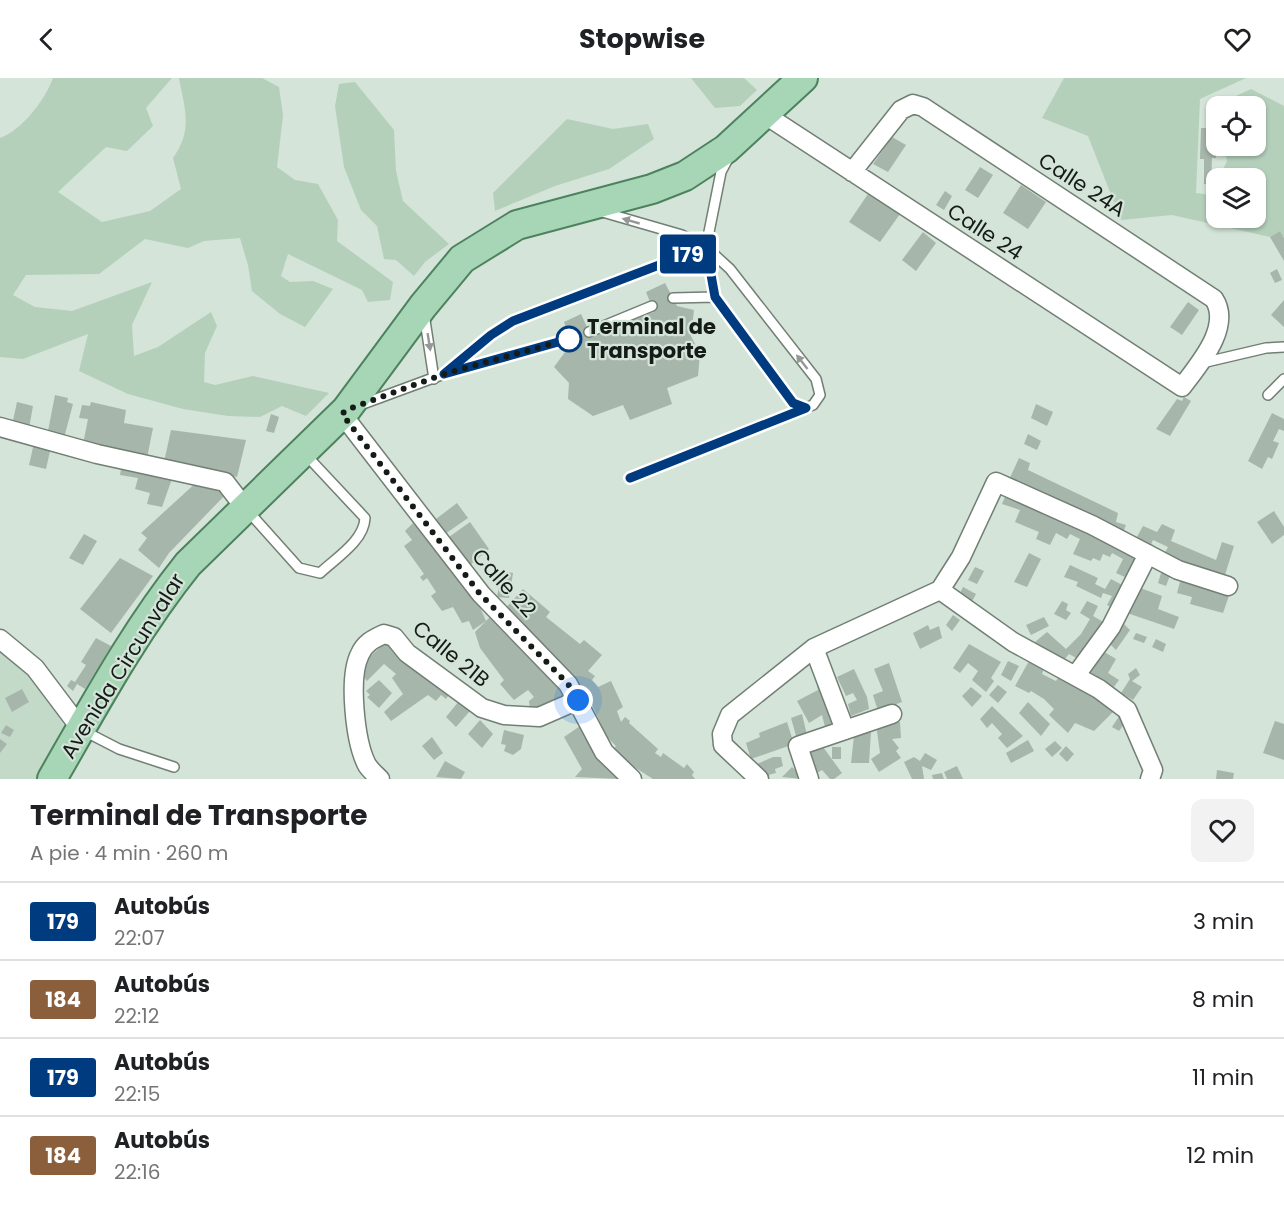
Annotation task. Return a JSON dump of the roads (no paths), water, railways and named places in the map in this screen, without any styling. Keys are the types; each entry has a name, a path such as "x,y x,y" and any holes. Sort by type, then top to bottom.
{"main road":[{"name":"Avenida Circunvalar","path":"58,774 81,729 172,584 188,564 344,412 423,306 462,259 517,225 652,189 685,176 738,137 803,78"}],"street":[{"name":"Calle 24A","path":"852,172 901,110 913,104 923,107 1214,299 1221,309 1220,325 1200,363"},
{"name":"Calle 24","path":"764,114 1182,387 1200,363"},
{"name":"Calle 22","path":"344,412 480,594 568,684 604,752 632,779"},
{"path":"0,427 97,454 225,482 245,508"},
{"path":"759,779 723,745 724,726 730,715 814,648 940,590 961,557 996,482 1178,570 1228,586"},
{"path":"1076,675 1110,627 1148,554"},
{"path":"940,590 1014,642 1054,666 1076,675 1127,711 1153,770 1150,779"},
{"name":"Calle 21B","path":"380,779 368,766 354,708 358,656 370,640 384,634 394,637 407,653 482,708 504,716 539,717 578,700"},
{"path":"0,639 35,668 81,729"},
{"path":"814,648 845,730"},
{"path":"809,779 798,746 892,714"}],"lane":[{"path":"738,137 721,172 706,247 715,297 793,403 806,408"},
{"path":"585,207 682,236 706,247 730,269 816,379 820,395 813,405 630,478"},
{"path":"444,374 491,335 513,321 706,247"},
{"path":"673,298 715,297"},
{"path":"423,306 434,379"},
{"path":"589,332 652,306"},
{"path":"344,412 444,374 569,339"},
{"path":"1200,363 1266,348 1284,347"},
{"path":"1268,395 1284,379"},
{"path":"245,508 299,568 310,573 320,573 359,536 364,528 365,518 303,452"},
{"path":"81,729 119,749 174,767"}],"place":[{"name":"Terminal de Transporte","path":"569,339"}]}
